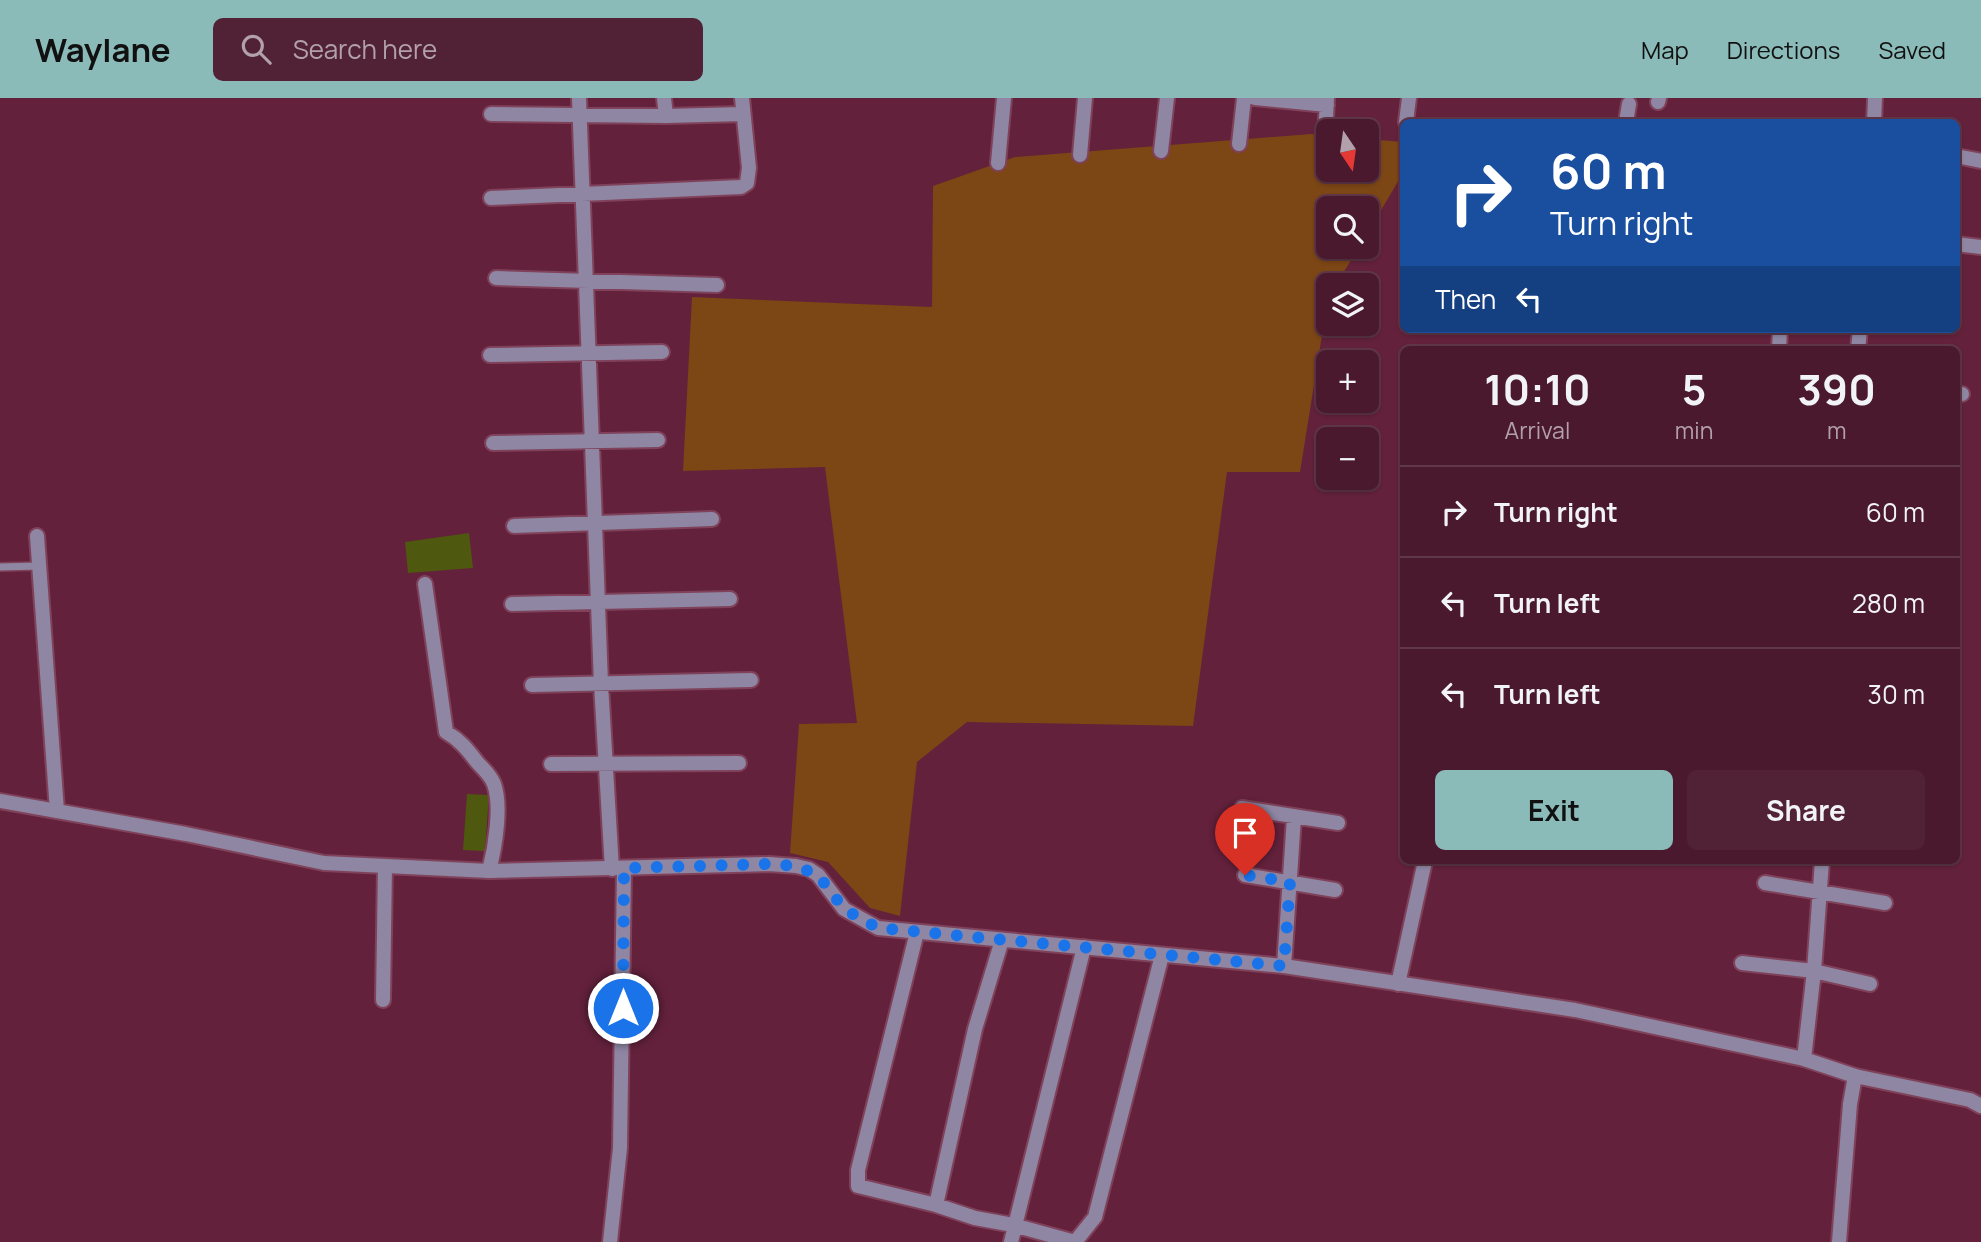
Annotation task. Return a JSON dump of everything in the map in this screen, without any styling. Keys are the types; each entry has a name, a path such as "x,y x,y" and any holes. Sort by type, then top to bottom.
{"street":[{"path":"579,98 601,684 605,762 618,868 620,1148 610,1242"},
{"path":"664,98 666,116"},
{"path":"491,198 741,187 747,183 748,177 741,98"},
{"path":"998,163 1004,98"},
{"path":"1080,155 1085,98"},
{"path":"1161,151 1167,98"},
{"path":"1239,144 1244,98"},
{"path":"1255,98 1327,101 1326,119"},
{"path":"1406,119 1409,98"},
{"path":"1874,119 1875,98"},
{"path":"1626,119 1629,104"},
{"path":"491,114 743,114"},
{"path":"1960,157 1981,161"},
{"path":"1960,244 1981,247"},
{"path":"496,278 717,285"},
{"path":"490,355 662,352"},
{"path":"494,443 658,440"},
{"path":"514,526 712,519"},
{"path":"37,536 57,811"},
{"path":"425,584 446,732 469,750 495,786 497,810 489,871"},
{"path":"512,604 730,599"},
{"path":"532,685 751,680"},
{"path":"551,764 739,763"},
{"path":"0,801 186,834 324,863 489,871 769,864 796,866 818,875 844,909 878,928 1284,966 1575,1010 1804,1059 1855,1076 1970,1100 1981,1106"},
{"path":"1242,808 1338,823"},
{"path":"1284,966 1294,817"},
{"path":"1398,984 1424,864"},
{"path":"1804,1059 1822,864"},
{"path":"383,1000 385,866"},
{"path":"1245,875 1335,890"},
{"path":"1765,883 1885,903"},
{"path":"917,932 858,1170 858,1186 1075,1242 1095,1217 1162,955"},
{"path":"936,1205 975,1029 1002,940"},
{"path":"1011,1242 1013,1225 1084,947"},
{"path":"1742,963 1814,971 1870,984"},
{"path":"1839,1242 1850,1104 1855,1076"}],"lane":[{"path":"0,567 39,566"}],"shaded area":[{"path":"1311,134 1316,135 1316,182 1379,182 1379,140 1400,142 1400,178 1379,214 1379,196 1316,196 1316,259 1352,259 1343,273 1316,273 1316,336 1322,336 1320,350 1316,350 1316,373 1300,472 1227,472 1193,726 967,722 917,762 900,916 870,908 828,862 790,853 799,724 857,723 825,467 683,471 692,297 932,307 933,186 1015,157"},
{"path":"469,533 473,568 408,573 405,542"},
{"path":"467,794 489,795 485,851 463,850"}],"route":[{"path":"623,1008 624,868 769,864 796,866 809,869 818,875 844,909 878,928 1284,966 1290,882 1245,875"}]}
